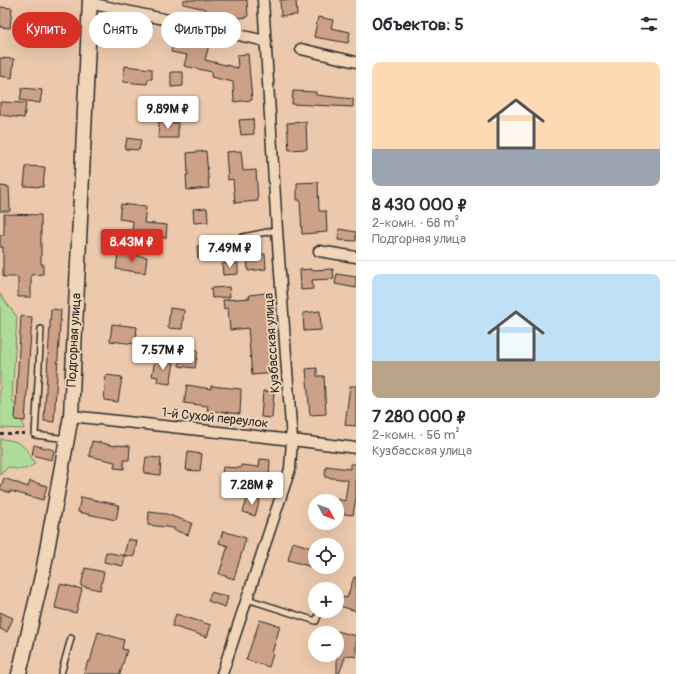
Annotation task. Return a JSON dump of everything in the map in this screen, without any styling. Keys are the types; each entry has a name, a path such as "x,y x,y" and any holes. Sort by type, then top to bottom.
{"street":[{"name":"Кузбасская улица","path":"222,674 290,469 292,440 276,230 263,0"},
{"path":"90,1 266,41"},
{"name":"Подгорная улица","path":"19,674 43,572 71,416 90,1"},
{"path":"301,49 356,62"},
{"path":"319,251 356,257"},
{"name":"1-й Сухой переулок","path":"71,416 356,448"}],"lane":[{"path":"243,237 276,230"},
{"path":"41,329 36,435 67,438"},
{"path":"247,599 316,622 317,618"},
{"path":"61,674 71,638"}],"path":[{"path":"0,434 29,434"}],"green space":[{"path":"0,294 17,317 12,400 21,415 24,429 0,428"},
{"path":"0,439 13,441 22,445 29,453 35,464 28,468 22,469 8,467 0,475"}],"building":[{"path":"183,0 247,0 248,17 241,18 241,12 205,12 206,9 183,4"},
{"path":"280,0 296,0 297,15 281,16"},
{"path":"0,7 12,8 10,28 0,27"},
{"path":"318,17 333,20 331,28 350,32 348,43 314,37"},
{"path":"172,48 208,48 205,60 238,68 237,55 248,54 252,100 234,102 233,82 211,77 212,72 184,66 187,55 171,52"},
{"path":"0,58 14,59 12,78 0,76"},
{"path":"125,66 152,69 152,79 148,79 147,84 123,82"},
{"path":"171,72 183,72 183,86 171,87"},
{"path":"22,88 42,90 40,103 20,100"},
{"path":"293,91 316,92 316,95 353,99 353,107 292,104"},
{"path":"0,102 26,103 24,118 0,115"},
{"path":"253,119 254,134 241,135 239,120"},
{"path":"159,122 178,123 178,138 158,138"},
{"path":"306,122 307,149 289,150 287,123"},
{"path":"127,138 141,140 139,150 125,149"},
{"path":"206,151 209,188 187,190 187,153"},
{"path":"241,151 243,171 256,170 258,201 235,203 233,179 228,180 226,152"},
{"path":"26,166 45,167 43,187 24,186"},
{"path":"318,182 319,211 326,211 327,232 302,234 300,200 297,200 297,183"},
{"path":"0,186 9,187 10,211 0,211"},
{"path":"121,204 146,207 144,223 167,225 166,238 132,233 133,221 119,219"},
{"path":"207,208 208,222 194,223 193,209"},
{"path":"4,214 41,215 41,264 43,264 43,274 31,275 31,297 18,297 18,277 3,277 3,247 0,247 0,235 4,235"},
{"path":"339,229 356,232 356,241 338,240"},
{"path":"221,244 222,256 198,258 197,246"},
{"path":"118,253 147,257 145,273 116,269"},
{"path":"265,254 266,269 248,271 247,255"},
{"path":"238,263 238,274 223,275 222,264"},
{"path":"333,269 334,279 312,280 313,289 301,290 300,270"},
{"path":"337,274 356,277 356,288 335,284"},
{"path":"229,287 230,297 212,298 211,288"},
{"path":"266,293 275,373 252,375 248,328 230,330 228,308 224,309 223,300 250,298 249,295"},
{"path":"170,308 184,310 182,329 168,328"},
{"path":"51,309 61,310 54,422 44,421"},
{"path":"320,311 321,330 304,331 303,313"},
{"path":"21,316 32,317 25,421 15,420"},
{"path":"112,324 137,327 135,344 110,341"},
{"path":"182,348 198,350 195,368 179,366"},
{"path":"155,360 174,363 170,384 157,382 158,377 152,376"},
{"path":"317,368 317,376 324,376 326,414 310,415 306,369"},
{"path":"106,375 122,377 118,402 104,400"},
{"path":"187,385 211,389 211,386 241,389 240,414 207,410 208,406 184,403"},
{"path":"350,386 356,386 356,426 345,425"},
{"path":"263,391 274,392 272,418 261,417"},
{"path":"92,441 116,446 130,446 129,460 124,460 124,469 114,468 115,462 89,456"},
{"path":"34,445 54,450 52,460 32,455"},
{"path":"188,452 202,454 200,471 186,470"},
{"path":"146,457 161,458 160,475 144,473"},
{"path":"260,459 270,460 269,477 256,476 255,487 221,483 223,467 241,468 241,465 259,467"},
{"path":"350,464 356,464 356,497 353,515 344,514 344,501 348,480 325,477 326,466 350,469"},
{"path":"4,478 28,487 30,481 47,486 43,500 10,491 10,493 0,489"},
{"path":"248,496 260,500 255,516 243,512"},
{"path":"81,497 119,505 116,520 78,512"},
{"path":"149,512 166,514 192,523 188,535 174,530 174,528 148,525"},
{"path":"223,531 246,538 234,579 219,574 228,546 219,543"},
{"path":"128,539 137,541 134,557 124,555"},
{"path":"293,542 308,547 308,566 288,560"},
{"path":"106,552 125,556 123,566 104,562"},
{"path":"85,568 104,572 100,590 81,586"},
{"path":"354,577 356,577 356,611 344,607 344,597 347,598"},
{"path":"60,584 82,589 76,613 55,608"},
{"path":"211,592 228,597 225,607 208,601"},
{"path":"0,612 13,618 7,632 0,629"},
{"path":"176,614 211,625 207,637 172,626"},
{"path":"260,620 280,626 269,667 246,660"},
{"path":"98,632 124,640 122,649 127,650 120,674 84,674 88,661 90,662"},
{"path":"344,633 356,636 356,657 346,655 344,660"},
{"path":"337,662 343,662 339,674 337,674"}]}
